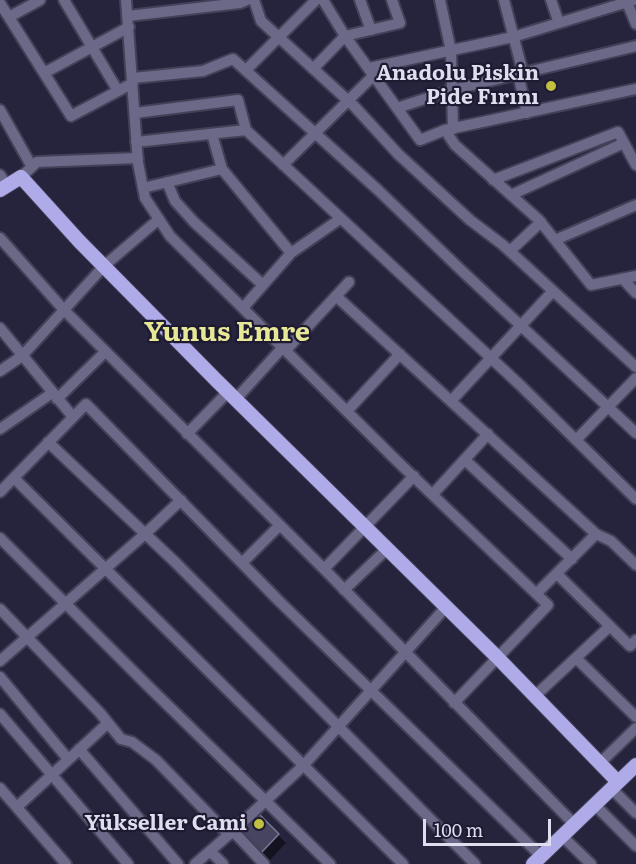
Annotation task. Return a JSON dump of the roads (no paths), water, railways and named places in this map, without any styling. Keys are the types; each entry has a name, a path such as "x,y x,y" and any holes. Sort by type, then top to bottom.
{"main road":[{"path":"2,184 21,177 104,267 497,657 600,764 615,785"},
{"path":"537,860 636,765"}],"street":[{"path":"9,17 40,0"},
{"path":"64,0 118,91"},
{"path":"126,0 136,142 143,188 146,198 170,236 548,605 454,703"},
{"path":"44,73 92,47 129,22 247,0"},
{"path":"254,0 261,21 349,101 398,154 470,220 510,251 636,367"},
{"path":"246,70 316,0"},
{"path":"323,0 345,36 420,140 449,130 636,89"},
{"path":"360,0 371,30"},
{"path":"313,69 345,36 400,23 392,0"},
{"path":"440,0 451,51 452,90 449,130 455,145 541,222 591,285 636,276"},
{"path":"504,0 527,113"},
{"path":"552,0 559,23"},
{"path":"283,165 349,101 372,72 513,37 629,1 636,24"},
{"path":"0,3 71,116 133,81 203,71 233,59 315,132 636,433"},
{"path":"397,108 452,90 636,46"},
{"path":"135,113 238,100 246,130 490,358 636,499"},
{"path":"0,110 32,166"},
{"path":"136,142 246,130"},
{"path":"493,180 618,132 636,165"},
{"path":"212,134 222,169 291,253"},
{"path":"511,195 624,143"},
{"path":"21,177 37,162 138,158"},
{"path":"143,188 222,169"},
{"path":"167,182 175,201 194,222 263,285"},
{"path":"555,240 636,205"},
{"path":"0,371 22,356 104,267 159,219"},
{"path":"243,308 291,253 340,219"},
{"path":"510,251 541,222"},
{"path":"0,238 105,352 324,569 574,824"},
{"path":"623,279 636,293"},
{"path":"187,434 284,348 349,282"},
{"path":"451,401 553,291"},
{"path":"336,296 596,534 611,541 636,565"},
{"path":"0,328 73,417"},
{"path":"0,429 55,396 105,352"},
{"path":"347,411 400,354"},
{"path":"576,440 636,378"},
{"path":"0,492 86,404 537,860"},
{"path":"433,494 488,434"},
{"path":"48,442 145,534 475,864"},
{"path":"465,460 572,559"},
{"path":"324,569 414,476"},
{"path":"14,478 403,864"},
{"path":"0,661 181,500"},
{"path":"242,563 279,526"},
{"path":"537,593 596,534"},
{"path":"0,538 330,864"},
{"path":"344,590 387,549"},
{"path":"557,574 630,646 636,640"},
{"path":"195,864 211,852 303,765 446,607"},
{"path":"0,609 121,739 132,742 156,760 264,864"},
{"path":"535,696 610,626"},
{"path":"576,658 636,717"},
{"path":"0,677 68,759"},
{"path":"0,714 128,864"},
{"path":"17,807 108,723"},
{"path":"600,764 636,728"},
{"path":"79,748 178,864"},
{"path":"615,785 636,813"},
{"path":"0,788 66,864"},
{"path":"595,805 636,846"},
{"path":"562,836 591,864"},
{"path":"211,852 223,864"}],"place":[{"name":"Anadolu Piskin Pide Fırını","path":"551,86"},
{"name":"Yükseller Cami","path":"259,824"}],"district":[{"name":"Yunus Emre","path":"227,333"}]}
